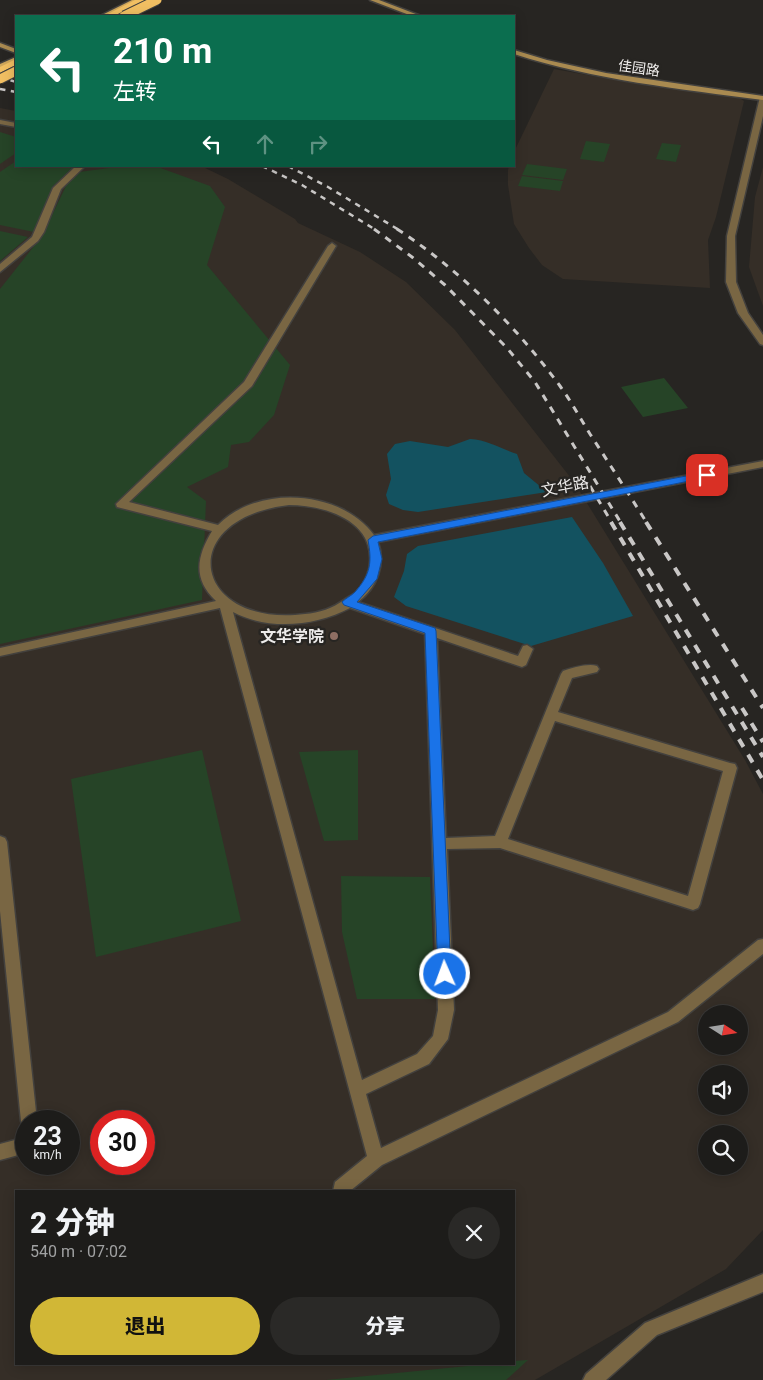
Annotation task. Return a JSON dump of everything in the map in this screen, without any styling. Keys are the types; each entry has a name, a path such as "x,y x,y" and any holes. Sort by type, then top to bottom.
{"highway":[{"path":"110,15 138,0"},
{"path":"126,15 154,2"},
{"path":"0,69 15,60"},
{"path":"0,79 15,72"}],"main road":[{"path":"105,15 138,0"},
{"path":"130,15 154,2 163,0"}],"street":[{"path":"363,0 405,15"},
{"path":"372,0 415,15"},
{"path":"0,43 15,46"},
{"path":"0,43 15,50"},
{"name":"佳园路","path":"515,51 542,62 618,78 763,97"},
{"path":"763,97 732,236 731,282 743,314 763,342"},
{"path":"0,122 15,126"},
{"path":"0,269 35,239 40,232 58,188 80,167"},
{"path":"219,529 121,504 248,384 332,246"},
{"name":"文华路","path":"373,540 763,464"},
{"path":"289,501 316,502 340,510 360,523 373,540 377,559 372,579 357,597 334,611 307,619 277,620 248,615 225,603 210,586 203,566 207,547 219,529 238,515 262,505 289,501"},
{"path":"348,602 522,662 527,649"},
{"path":"0,652 225,603"},
{"path":"225,603 376,1159"},
{"path":"357,1090 423,1059 440,1039 446,1010 431,631"},
{"path":"500,842 567,674 593,669"},
{"path":"440,844 500,842 693,904 730,768 550,715"},
{"path":"0,842 28,1110"},
{"path":"341,1190 376,1159 673,1017 763,945"},
{"path":"0,1152 15,1148"},
{"path":"592,1380 651,1329 763,1283"}],"shaded area":[{"path":"554,69 638,84 738,97 744,101 716,217 708,240 710,288 563,279 542,265 514,224 508,185 508,170 509,167 515,167 515,150"},
{"name":"文华学院","path":"0,108 15,111 15,167 203,167 228,179 295,219 298,223 360,252 406,282 455,330 574,482 745,760 763,794 763,1230 726,1269 535,1380 0,1380"},
{"path":"763,167 763,306 749,267 755,197"}],"green space":[{"path":"0,132 15,137 15,154 0,164"},
{"path":"586,141 610,144 604,162 580,159"},
{"path":"662,143 681,145 676,162 656,159"},
{"path":"15,162 15,167 74,167 53,186 34,232 0,225 0,172"},
{"path":"527,164 567,169 563,180 522,175"},
{"path":"116,167 158,167 210,186 225,207 207,265 290,365 274,415 249,442 231,445 228,467 187,487 206,501 202,600 0,644 0,289 42,236 66,186 79,172"},
{"path":"522,176 563,181 560,191 518,186"},
{"path":"0,231 28,237 0,261"},
{"path":"664,378 688,408 643,417 621,387"},
{"path":"202,750 241,921 96,957 71,779"},
{"path":"358,750 358,840 324,841 299,752"},
{"path":"341,876 430,877 435,999 357,999 342,932"},
{"path":"528,1360 506,1380 326,1380 478,1365 515,1365 515,1361"}],"water":[{"path":"470,439 489,443 517,454 524,473 547,492 418,512 403,510 389,504 386,495 391,479 387,454 395,444 410,441 448,447"},
{"path":"572,517 603,563 633,616 531,646 406,606 394,597 404,571 407,554 418,546"}],"railway":[{"path":"0,77 15,82"},
{"path":"0,89 15,92"},
{"path":"264,167 302,185 376,230"},
{"path":"290,167 328,187 399,230"},
{"path":"374,229 412,257 445,285 507,348 535,382 621,523"},
{"path":"397,229 443,262 485,300 543,363 564,392 647,523"},
{"path":"590,486 612,523"},
{"path":"611,522 763,780"},
{"path":"620,522 763,757"},
{"path":"646,522 763,708"},
{"path":"742,708 763,742"}],"place":[{"name":"文华学院","path":"334,636"}],"route":[{"path":"445,974 431,631 348,602 357,597 372,579 377,559 373,540 707,475"}]}
